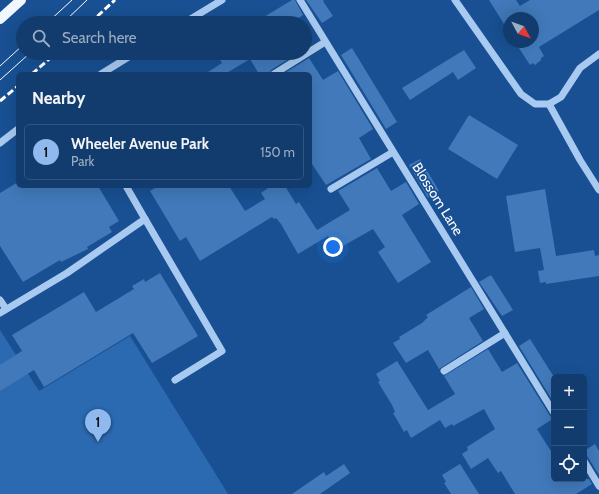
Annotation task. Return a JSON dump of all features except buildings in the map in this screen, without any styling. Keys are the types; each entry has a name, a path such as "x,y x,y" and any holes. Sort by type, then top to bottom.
{"main road":[{"path":"0,19 21,0"}],"street":[{"path":"196,16 222,0"},
{"name":"Blossom Lane","path":"300,0 310,16"},
{"path":"455,0 521,94 535,104 549,104 561,97 580,68 599,54"},
{"name":"Blossom Lane","path":"312,20 552,410"},
{"path":"312,50 325,42"},
{"path":"103,72 123,60"},
{"path":"277,72 296,60"},
{"path":"549,104 580,160 599,190"},
{"path":"0,143 16,131"},
{"path":"331,189 393,152"},
{"path":"127,188 222,351 175,380"},
{"path":"0,300 3,311 67,273 145,219"},
{"path":"444,371 505,333"},
{"path":"587,466 599,486"}],"shaded area":[{"path":"0,330 39,391 130,336 228,494 0,494"}],"tram line":[{"path":"55,16 72,0"},
{"path":"70,16 87,0"},
{"path":"0,66 16,51"},
{"path":"0,80 22,60"}],"railway":[{"path":"98,16 115,0"},
{"path":"34,72 48,60"},
{"path":"0,101 16,88"}],"place":[{"name":"Wheeler Avenue Park","path":"98,442"}]}
